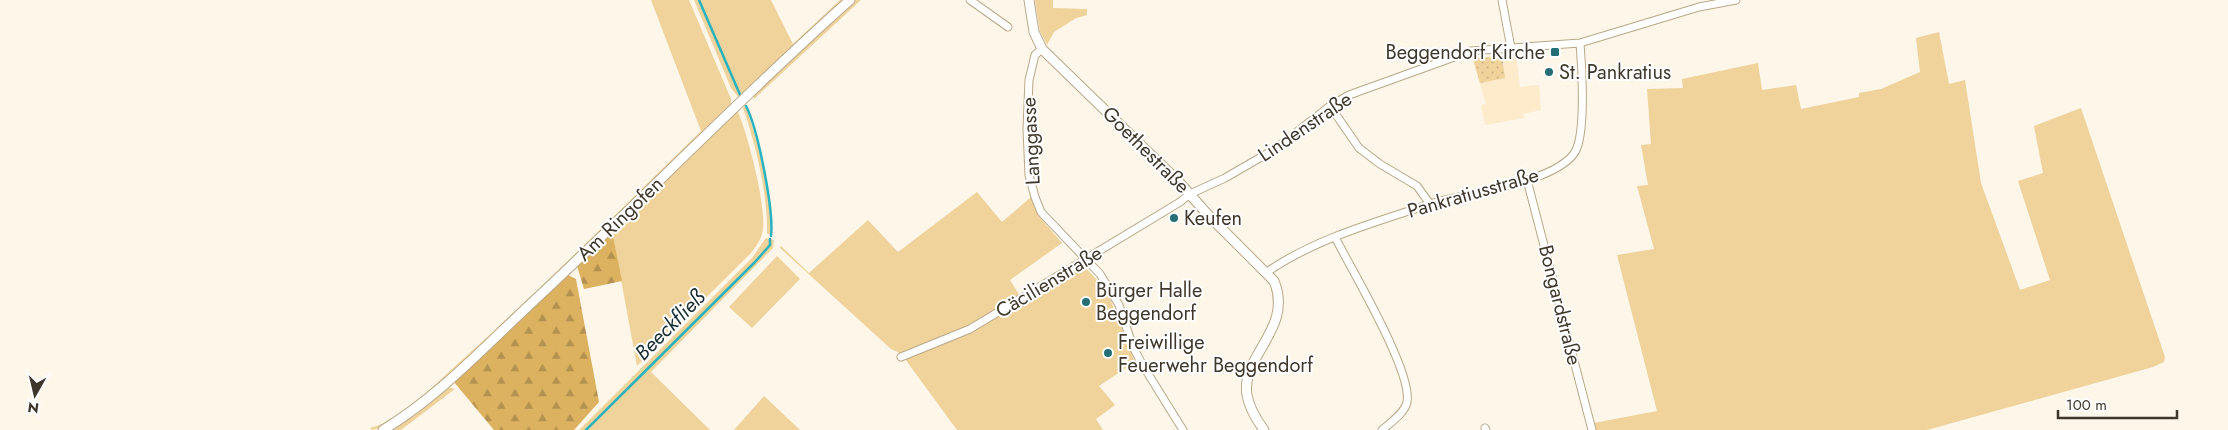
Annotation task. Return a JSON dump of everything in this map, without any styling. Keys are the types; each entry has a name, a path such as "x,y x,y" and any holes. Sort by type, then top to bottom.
{"street":[{"name":"Am Ringofen","path":"383,430 420,406 450,380 574,263 736,105 850,0"},
{"path":"970,0 1008,27"},
{"name":"Goethestraße","path":"1029,0 1034,32 1042,49 1190,194 1229,237 1267,272 1274,281 1279,294 1280,305 1276,319 1251,371 1246,389 1250,407 1264,430"},
{"path":"1502,0 1510,48"},
{"name":"Lindenstraße","path":"1190,194 1255,162 1275,149 1330,106 1349,95 1471,51 1580,43 1699,7 1736,0"},
{"name":"Pankratiusstraße","path":"1267,272 1298,253 1335,237 1430,204 1527,180 1566,162 1575,153 1580,143 1583,84 1580,43"},
{"name":"Langgasse","path":"1042,49 1035,55 1029,80 1027,129 1029,175 1041,212 1100,274 1119,305 1133,347 1149,378 1183,430"},
{"path":"1330,106 1360,148 1380,164 1417,186 1430,204"},
{"name":"Bongardstraße","path":"1527,180 1592,430"},
{"name":"Cäcilienstraße","path":"901,357 970,329 1180,202 1190,194"},
{"path":"1335,237 1393,349 1405,378 1407,402 1402,411 1382,430"}],"shaded area":[{"path":"651,0 689,0 731,99 731,105 568,264 449,375 422,399 393,420 372,430 370,428 382,424 407,409 494,331 701,131"},
{"path":"694,0 771,0 793,44 840,0 846,0 739,98 731,88"},
{"path":"855,0 861,0 754,99 754,95 843,8"},
{"path":"1035,0 1053,0 1053,8 1087,9 1087,15 1076,18 1054,32 1047,45 1040,31"},
{"path":"1939,32 1949,84 1965,80 1981,183 2020,290 2050,280 2018,181 2043,173 2034,126 2081,108 2165,357 2164,362 2153,367 1927,430 1596,430 1594,423 1657,411 1617,255 1654,249 1637,186 1648,185 1641,145 1651,144 1647,89 1683,88 1682,79 1758,63 1762,90 1796,85 1801,109 1859,97 1859,93 1881,89 1920,72 1916,38"},
{"path":"1516,55 1520,87 1539,85 1541,110 1523,114 1524,118 1485,125 1481,105 1486,104 1472,58"},
{"path":"1502,57 1505,78 1480,83 1473,58"},
{"path":"745,106 754,132 767,189 771,223 770,234 767,234 766,203 757,154 743,108"},
{"path":"738,112 747,137 759,187 763,229 759,242 751,253 637,366 612,231"},
{"path":"977,192 1002,222 1031,197 1038,215 1062,243 1010,280 1020,296 970,326 902,354 891,349 780,248 781,246 809,273 868,220 898,252"},
{"path":"766,238 774,240 773,248 651,372 710,430 579,430 752,258"},
{"path":"777,256 800,279 752,328 729,307"},
{"path":"1084,266 1107,291 1135,362 1099,386 1115,405 1096,419 1103,430 957,430 905,359"},
{"path":"448,387 455,389 401,430 390,430 416,414"},
{"path":"764,396 800,430 734,430"}],"green space":[{"path":"612,231 622,281 584,289 577,266"},
{"path":"568,275 576,279 599,402 574,430 494,430 454,382"}],"waterway":[{"name":"Beeckfließ","path":"699,0 741,97"},
{"name":"Beeckfließ","path":"746,106 755,132 768,190 771,236"},
{"name":"Beeckfließ","path":"586,430 755,262 770,245 770,239"}],"place":[{"name":"Beggendorf Kirche","path":"1555,52"},
{"name":"St. Pankratius","path":"1549,72"},
{"name":"Keufen","path":"1174,218"},
{"name":"Bürger Halle Beggendorf","path":"1086,302"},
{"name":"Freiwillige Feuerwehr Beggendorf","path":"1108,353"}]}
